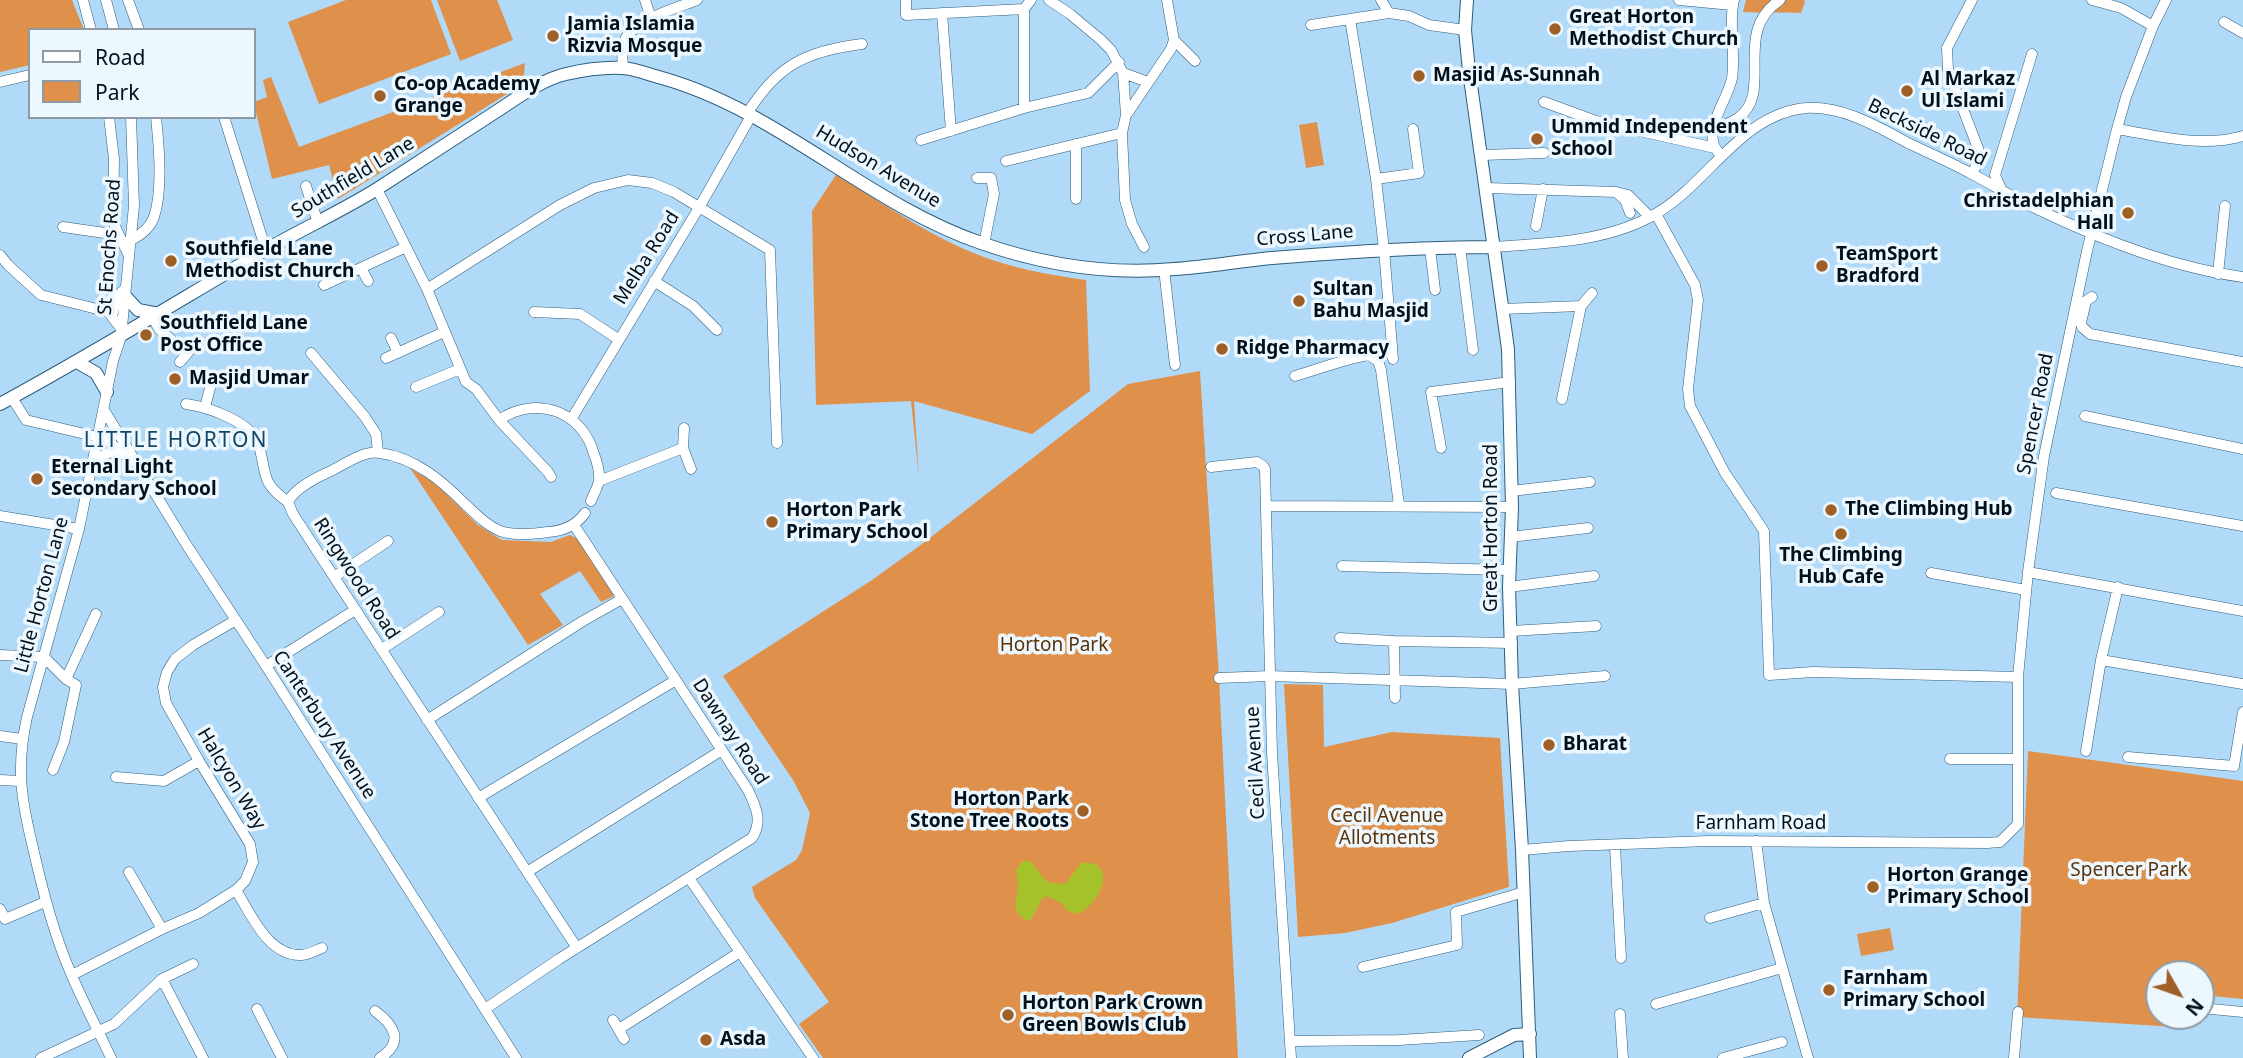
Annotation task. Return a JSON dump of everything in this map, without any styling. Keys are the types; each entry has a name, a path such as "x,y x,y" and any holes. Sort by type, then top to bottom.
{"main road":[{"name":"Great Horton Road","path":"1467,0 1465,30 1508,349 1510,382 1512,507 1509,587 1530,1057"},
{"name":"Hudson Avenue","path":"623,68 682,84 718,98 933,223 984,244 1043,262 1122,271"},
{"name":"Southfield Lane","path":"0,404 377,189 530,89 562,75 623,68"},
{"name":"Cross Lane","path":"1122,271 1164,270 1384,249 1493,247"},
{"path":"125,292 138,310 156,316"},
{"path":"77,362 96,373 107,392"},
{"path":"1469,1058 1514,1035 1530,1034"},
{"path":"1514,1035 1526,1046 1530,1057"}],"street":[{"path":"83,0 90,28"},
{"path":"106,0 113,28"},
{"path":"128,0 138,28"},
{"path":"645,0 651,18"},
{"path":"623,68 622,53 626,37 651,18 697,0"},
{"path":"906,0 906,15 1024,9"},
{"path":"1024,108 1024,9 1031,0"},
{"path":"1049,0 1100,39 1119,62 1123,73 1126,115 1122,133 1125,200 1132,224 1144,247"},
{"path":"1062,10 1072,0"},
{"path":"1126,115 1171,49 1174,40 1167,0"},
{"path":"1381,0 1389,13"},
{"path":"1679,0 1733,3 1732,78 1713,129 1715,148 1723,158"},
{"path":"1713,129 1737,120 1753,102 1756,34 1767,10 1780,0"},
{"path":"1972,0 1947,48 1948,70 1981,156 1972,174"},
{"path":"2092,0 2121,8 2153,26"},
{"name":"Spencer Road","path":"2000,842 2018,824 2018,677 2028,572 2044,456 2087,251 2117,129 2126,97 2153,26 2166,0"},
{"path":"942,13 951,131"},
{"path":"1311,25 1389,13 1409,16 1429,25 1465,30"},
{"path":"1350,19 1376,179 1393,359"},
{"path":"2224,22 2243,33"},
{"path":"1174,40 1195,61"},
{"name":"Melba Road","path":"572,418 700,206 749,115 772,80 790,65 813,54 836,47 862,44"},
{"path":"2002,191 1995,175 2032,54"},
{"path":"921,140 1024,108 1088,93 1119,62"},
{"path":"1123,73 1148,82"},
{"path":"0,82 28,75"},
{"path":"1544,102 1596,121 1715,148"},
{"name":"Beckside Road","path":"1493,247 1590,238 1652,215 1687,191 1764,120 1807,108 1853,116 2074,227 2179,264 2243,277"},
{"path":"109,119 114,159 113,222 128,255"},
{"name":"St Enochs Road","path":"122,333 134,206 131,119"},
{"path":"131,240 140,235 154,219 159,173 156,119"},
{"path":"225,119 266,250"},
{"path":"1376,179 1419,173 1413,129"},
{"path":"2117,129 2199,142 2225,141 2243,136"},
{"path":"1006,161 1122,133"},
{"path":"1076,144 1076,199"},
{"path":"1482,155 1544,153"},
{"path":"977,178 991,178 994,194 984,244"},
{"path":"427,289 560,205 594,188 628,180 652,183 700,206 770,250 777,443"},
{"path":"306,186 318,223"},
{"path":"1487,188 1543,188 1628,195 1652,215 1695,285 1698,300 1688,389 1690,406 1725,473 1763,531 1769,675 1813,672 2018,677"},
{"path":"1536,226 1543,188"},
{"path":"377,189 427,289 467,382 476,388 499,420 551,477"},
{"path":"1616,192 1625,200 1630,213"},
{"path":"297,209 313,204"},
{"path":"2218,274 2225,206"},
{"path":"64,227 119,234"},
{"path":"324,285 406,247"},
{"path":"1460,247 1473,350"},
{"path":"1430,248 1434,290"},
{"path":"0,255 41,295 113,313"},
{"path":"361,268 368,281"},
{"path":"1164,270 1175,365"},
{"path":"654,281 693,306 717,330"},
{"path":"122,333 112,317 116,297 125,292"},
{"path":"1562,398 1581,306 1592,293"},
{"path":"2092,297 2086,301 2081,323 2090,334 2243,362"},
{"path":"1502,309 1581,306"},
{"path":"534,312 580,314 618,339"},
{"path":"156,316 159,329 186,353"},
{"path":"386,358 444,332"},
{"name":"Little Horton Lane","path":"111,1058 72,975 45,902 20,781 22,739 79,528 113,361 122,333"},
{"path":"391,338 398,353"},
{"path":"180,362 195,344"},
{"path":"311,353 365,417 376,434 378,452"},
{"path":"1295,376 1369,355 1378,361 1399,506"},
{"path":"416,387 460,369"},
{"path":"1441,448 1431,392 1510,382"},
{"path":"205,407 210,388"},
{"path":"12,398 26,420 112,442 140,470"},
{"name":"Ringwood Road","path":"186,404 205,407 250,431 259,444 265,477 288,502 355,610 577,948"},
{"path":"499,420 520,408 559,412 572,418 587,436 598,466 599,481 591,501"},
{"name":"Canterbury Avenue","path":"104,411 186,544 516,1058"},
{"path":"2085,416 2243,449"},
{"path":"684,428 683,448 691,469"},
{"path":"599,481 683,448"},
{"path":"93,460 111,452 124,454"},
{"path":"288,502 290,496 320,476 363,455 378,452 411,461 436,477 483,522 502,531 519,534 556,531 574,525 585,513"},
{"name":"Cecil Avenue","path":"1211,467 1257,462 1264,466 1272,753 1291,1058"},
{"path":"1511,491 1590,482"},
{"path":"2056,493 2243,526"},
{"path":"1266,506 1512,507"},
{"path":"0,516 79,528"},
{"name":"Dawnay Road","path":"485,1009 752,838 758,828 756,807 752,799 574,525"},
{"path":"1510,537 1588,528"},
{"path":"334,577 388,541"},
{"path":"1342,566 1509,570"},
{"path":"2028,572 2243,611"},
{"path":"1931,573 2026,590"},
{"path":"1509,587 1594,576"},
{"path":"2086,751 2101,660 2118,587"},
{"path":"427,720 622,599"},
{"path":"266,666 355,610"},
{"path":"382,649 439,612"},
{"path":"66,679 96,614"},
{"name":"Halcyon Way","path":"72,975 199,913 236,890 245,881 253,862 250,844 166,703 163,687 167,672 175,659 236,620"},
{"path":"1340,638 1394,641 1512,637 1596,626"},
{"path":"1394,641 1395,698"},
{"path":"0,655 44,657 76,685 64,742 53,770"},
{"path":"2101,660 2243,684"},
{"path":"1219,678 1270,676 1512,684 1605,676"},
{"path":"478,798 676,680"},
{"path":"2128,757 2234,766 2243,712"},
{"path":"0,736 22,739"},
{"path":"527,872 722,750"},
{"path":"1950,759 2017,759"},
{"path":"116,777 164,781 199,761"},
{"path":"0,780 20,781"},
{"path":"1756,841 1764,903 1808,1058"},
{"name":"Farnham Road","path":"1522,850 1569,846 1756,841 2000,842"},
{"path":"1615,846 1621,958"},
{"path":"130,872 162,929"},
{"path":"690,878 813,1058"},
{"path":"236,890 275,947 303,956 322,948"},
{"path":"1363,967 1457,945 1456,912 1524,892"},
{"path":"3,914 45,902"},
{"path":"1710,918 1764,903"},
{"path":"619,1029 740,952"},
{"path":"41,1058 114,1024 162,979 193,964"},
{"path":"1656,1004 1783,968"},
{"path":"162,979 203,1058"},
{"path":"257,1009 282,1058"},
{"path":"2215,1009 2243,1012"},
{"path":"375,1011 384,1018 395,1034 394,1044 388,1053 380,1058"},
{"path":"2014,1058 2018,1012"},
{"path":"1620,1014 1623,1058"},
{"path":"1291,1041 1399,1040 1479,1035"},
{"path":"1723,1058 1782,1042"}],"green space":[{"path":"0,0 72,0 83,28 28,28 28,65 0,72"},
{"path":"346,0 431,0 451,54 319,104 288,22"},
{"path":"437,0 497,0 513,40 460,61"},
{"path":"1746,0 1805,2 1801,13 1743,12"},
{"path":"525,63 523,84 338,199 329,165 272,179 256,112 256,101 267,97 263,80 271,77 299,147"},
{"path":"1317,122 1324,165 1306,168 1299,125"},
{"path":"836,175 922,228 976,254 1030,270 1086,280 1090,391 1032,434 914,401 919,477 911,401 816,405 812,211"},
{"name":"Horton Park","path":"1200,371 1238,1058 823,1058 799,1024 829,1002 755,898 752,887 796,860 802,850 810,813 793,780 723,676 872,580 922,544 1128,384"},
{"path":"410,468 435,483 478,525 502,540 551,542 570,535 578,539 614,596 601,602 580,571 540,594 563,625 528,645"},
{"name":"Cecil Avenue Allotments","path":"1284,684 1323,685 1324,747 1392,732 1500,738 1509,887 1392,923 1345,933 1298,937"},
{"name":"Spencer Park","path":"2028,751 2243,781 2243,999 2215,996 2215,960 2145,960 2145,1025 2017,1017"},
{"path":"1890,928 1894,950 1861,956 1857,934"}],"shaded area":[{"path":"1027,860 1046,880 1057,883 1066,883 1081,863 1093,864 1100,868 1103,884 1093,902 1077,914 1046,896 1028,921 1017,911 1016,902 1016,870"}],"place":[{"name":"Great Horton Methodist Church","path":"1555,29"},
{"name":"Jamia Islamia Rizvia Mosque","path":"553,36"},
{"name":"Masjid As-Sunnah","path":"1419,76"},
{"name":"Al Markaz Ul Islami","path":"1907,91"},
{"name":"Co-op Academy Grange","path":"380,96"},
{"name":"Ummid Independent School","path":"1537,139"},
{"name":"Christadelphian Hall","path":"2128,213"},
{"name":"Southfield Lane Methodist Church","path":"171,261"},
{"name":"TeamSport Bradford","path":"1822,266"},
{"name":"Sultan Bahu Masjid","path":"1299,301"},
{"name":"Southfield Lane Post Office","path":"146,335"},
{"name":"Ridge Pharmacy","path":"1222,349"},
{"name":"Masjid Umar","path":"175,379"},
{"name":"Eternal Light Secondary School","path":"37,479"},
{"name":"The Climbing Hub","path":"1831,510"},
{"name":"Horton Park Primary School","path":"772,522"},
{"name":"The Climbing Hub Cafe","path":"1841,534"},
{"name":"Bharat","path":"1549,745"},
{"name":"Horton Park Stone Tree Roots","path":"1083,811"},
{"name":"Horton Grange Primary School","path":"1873,887"},
{"name":"Farnham Primary School","path":"1829,990"},
{"name":"Horton Park Crown Green Bowls Club","path":"1008,1015"},
{"name":"Asda","path":"706,1040"}],"district":[{"name":"LITTLE HORTON","path":"176,441"}]}
